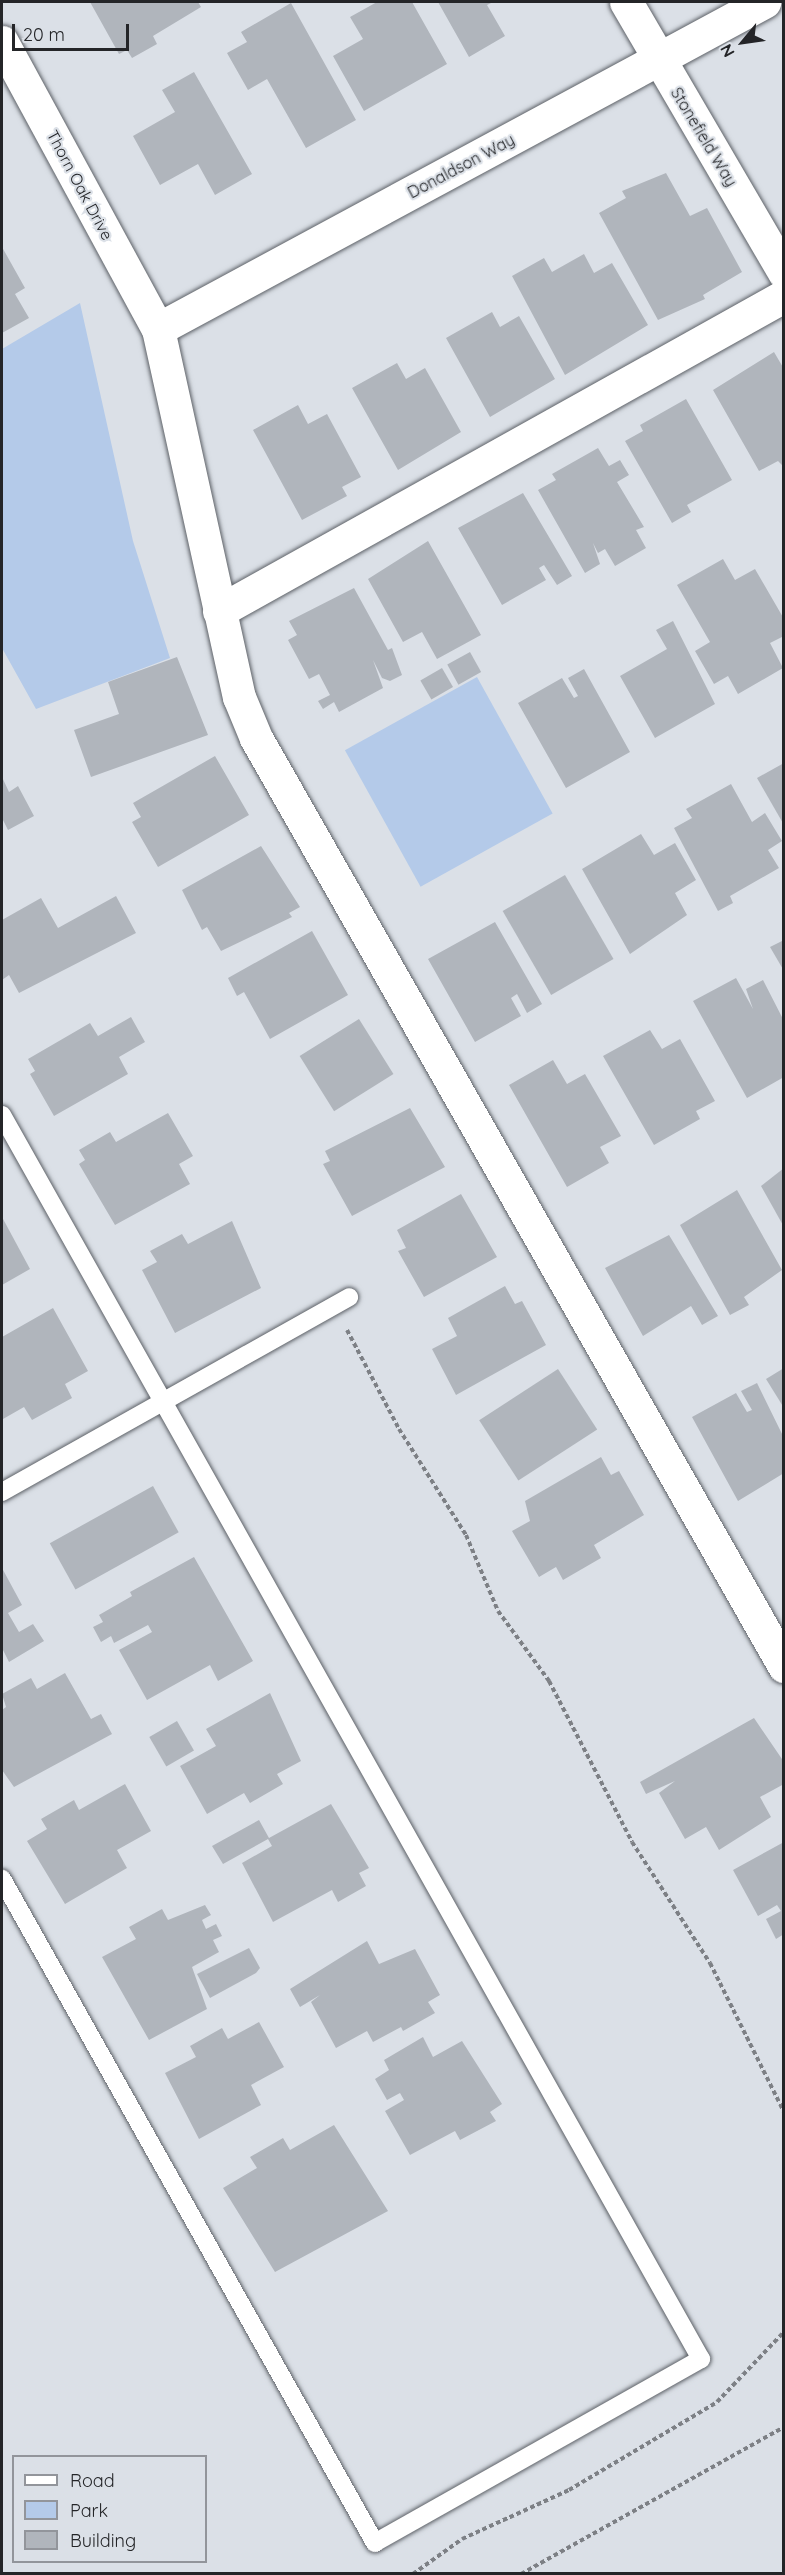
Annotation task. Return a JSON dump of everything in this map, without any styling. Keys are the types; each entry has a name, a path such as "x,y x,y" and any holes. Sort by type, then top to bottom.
{"street":[{"name":"Stonefield Way","path":"626,2 783,272"},
{"name":"Donaldson Way","path":"158,329 764,2"},
{"name":"Thorn Oak Drive","path":"2,42 158,329 239,697 256,738 783,1666"},
{"path":"219,611 783,296"}],"lane":[{"path":"2,1115 701,2360 375,2543 2,1879"},
{"path":"2,1492 342,1302"}],"path":[{"path":"342,1302 399,1429 466,1535 498,1611 549,1681 632,1842 710,1963 783,2112"},
{"path":"412,2574 462,2539 569,2490 717,2402 783,2331"},
{"path":"521,2574 783,2427"}],"green space":[{"path":"80,303 133,541 170,658 36,709 2,648 2,349"},
{"path":"477,677 553,813 421,887 345,750"}],"building":[{"path":"90,2 198,2 201,7 153,36 157,44 132,58 127,50 119,54"},
{"path":"377,2 412,2 447,64 364,111 333,56 363,39 350,17"},
{"path":"438,2 493,2 487,5 505,36 469,57"},
{"path":"291,3 356,120 306,148 267,79 248,90 227,53 247,42 241,32"},
{"path":"194,72 252,174 215,195 198,164 160,185 133,136 175,112 162,90"},
{"path":"666,173 690,216 707,208 742,272 703,295 705,299 658,320 599,213 626,198 622,191"},
{"path":"2,247 25,288 15,294 29,318 2,333"},
{"path":"584,254 594,273 612,263 648,325 565,375 512,276 544,258 552,272"},
{"path":"492,312 500,327 519,316 555,379 490,417 446,338"},
{"path":"774,352 784,369 784,467 778,461 759,471 713,390"},
{"path":"397,363 406,379 425,368 461,432 398,470 352,388"},
{"path":"686,399 732,480 687,505 691,512 672,523 625,441 643,431 640,425"},
{"path":"298,405 308,424 327,414 361,477 342,487 347,496 302,520 253,430"},
{"path":"598,448 609,466 620,460 629,475 617,482 644,527 636,530 646,548 615,566 605,549 598,553 593,543 600,564 585,573 538,490 556,480 552,474"},
{"path":"523,493 572,576 557,585 544,565 539,568 546,580 502,605 458,528"},
{"path":"428,541 481,635 437,659 422,632 403,642 368,579"},
{"path":"723,559 735,580 755,569 784,619 784,636 770,643 783,668 738,694 728,676 714,684 695,651 710,642 677,585"},
{"path":"354,588 388,650 392,648 402,675 390,681 382,678 373,660 383,688 339,712 334,702 323,709 318,701 330,695 319,674 309,679 288,640 297,635 289,621"},
{"path":"673,621 715,704 655,738 620,676 667,649 656,630"},
{"path":"470,652 481,672 458,685 447,665"},
{"path":"177,657 208,735 91,777 74,730 119,714 108,682"},
{"path":"442,668 453,687 431,700 420,680"},
{"path":"584,669 630,752 566,788 518,703 562,678 574,698 578,696 568,678"},
{"path":"215,756 249,815 158,867 132,822 141,817 133,803"},
{"path":"784,763 784,825 757,778"},
{"path":"2,777 9,792 18,786 34,816 8,830 2,818"},
{"path":"731,784 752,822 765,813 782,841 768,850 779,868 730,896 733,903 718,911 674,828 692,818 686,809"},
{"path":"641,834 654,855 675,843 696,880 675,893 687,915 630,954 582,869"},
{"path":"261,846 300,907 289,913 292,917 221,951 207,927 202,930 182,890"},
{"path":"565,875 614,959 551,995 503,911"},
{"path":"116,896 136,933 19,993 9,975 2,980 2,920 41,898 58,928"},
{"path":"495,922 542,1004 527,1013 517,994 511,998 521,1016 475,1042 428,959"},
{"path":"312,931 348,995 270,1039 244,992 237,996 228,978"},
{"path":"784,940 784,971 770,947"},
{"path":"736,978 753,1009 746,989 763,980 784,1021 784,1077 747,1098 693,1001"},
{"path":"131,1017 145,1042 119,1057 128,1074 54,1116 30,1074 35,1071 28,1059 90,1023 98,1036"},
{"path":"359,1019 393,1074 334,1111 300,1056"},
{"path":"650,1030 662,1049 680,1039 715,1101 696,1111 700,1119 654,1145 603,1056"},
{"path":"553,1060 567,1084 585,1074 621,1136 600,1147 609,1163 567,1187 509,1085"},
{"path":"410,1108 445,1167 352,1216 323,1164 330,1161 325,1151"},
{"path":"168,1113 193,1156 179,1164 190,1184 115,1225 79,1164 85,1160 79,1150 110,1132 116,1142"},
{"path":"784,1168 784,1227 761,1186"},
{"path":"737,1190 782,1270 744,1297 749,1305 730,1315 680,1225"},
{"path":"461,1194 497,1257 424,1297 398,1251 406,1248 397,1230"},
{"path":"2,1217 30,1269 2,1285"},
{"path":"232,1221 261,1288 175,1333 142,1270 157,1262 150,1251 182,1234 188,1244"},
{"path":"669,1235 718,1316 702,1325 691,1306 643,1336 605,1268"},
{"path":"505,1286 515,1304 522,1301 546,1345 456,1395 432,1349 457,1336 448,1318"},
{"path":"53,1308 88,1371 65,1384 72,1398 32,1420 24,1407 3,1419 2,1337"},
{"path":"784,1368 784,1408 766,1379"},
{"path":"558,1369 597,1429 518,1481 479,1420"},
{"path":"757,1383 784,1438 784,1473 738,1501 692,1417 736,1393 747,1412 752,1410 741,1391"},
{"path":"601,1457 611,1475 619,1471 644,1515 594,1545 601,1558 563,1580 556,1567 539,1577 512,1531 530,1521 525,1501"},
{"path":"153,1486 179,1532 75,1590 50,1543"},
{"path":"194,1557 253,1661 218,1681 210,1665 147,1700 119,1650 152,1632 148,1625 114,1643 111,1636 101,1642 93,1627 103,1622 99,1615 132,1596 130,1592"},
{"path":"2,1568 22,1605 8,1613 19,1632 33,1624 44,1641 9,1662 2,1648"},
{"path":"65,1673 91,1719 101,1714 112,1734 14,1787 2,1770 2,1710 6,1707 2,1694 31,1678 37,1689"},
{"path":"270,1693 301,1761 277,1774 283,1784 250,1803 244,1793 207,1814 180,1766 216,1746 206,1729"},
{"path":"754,1718 784,1762 784,1784 760,1797 771,1817 719,1850 706,1827 685,1839 659,1793 675,1781 646,1794 640,1782"},
{"path":"177,1721 194,1750 166,1766 149,1737"},
{"path":"125,1784 151,1831 117,1850 127,1868 65,1904 27,1841 47,1829 41,1819 74,1800 79,1810"},
{"path":"331,1804 369,1868 359,1873 366,1886 338,1902 332,1890 273,1922 242,1863 272,1846 268,1839 223,1864 212,1846 259,1820 269,1838"},
{"path":"784,1842 784,1934 776,1939 766,1919 781,1911 777,1905 758,1916 733,1870"},
{"path":"205,1905 211,1915 202,1920 206,1929 216,1924 222,1936 213,1940 219,1952 192,1967 207,2009 149,2040 102,1957 136,1939 129,1927 162,1909 168,1920"},
{"path":"367,1941 379,1964 415,1949 440,1995 428,2002 435,2013 403,2031 401,2027 373,2042 367,2031 336,2048 311,2002 320,1995 300,2007 290,1989"},
{"path":"249,1948 260,1968 256,1973 210,1998 197,1974"},
{"path":"259,2022 284,2067 251,2085 261,2105 199,2139 165,2073 196,2057 190,2046 222,2028 228,2039"},
{"path":"423,2037 433,2057 462,2041 502,2104 490,2112 496,2121 460,2140 455,2131 410,2155 385,2111 404,2100 400,2093 387,2100 375,2079 389,2070 384,2060"},
{"path":"334,2125 388,2211 275,2272 223,2188 257,2168 250,2157 283,2138 290,2150"}]}
